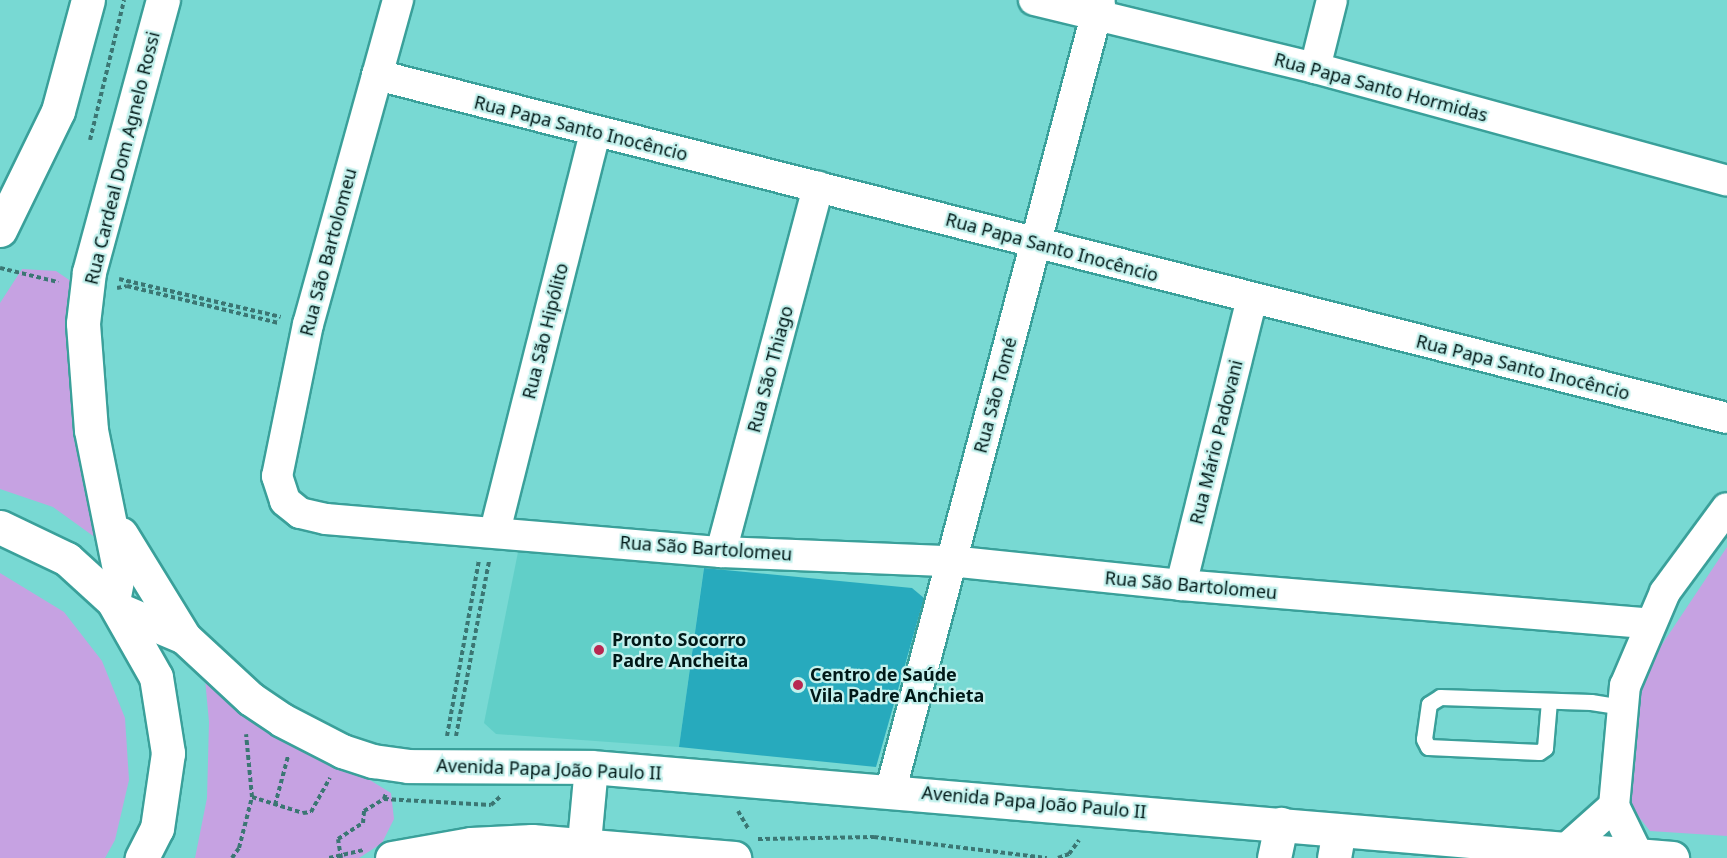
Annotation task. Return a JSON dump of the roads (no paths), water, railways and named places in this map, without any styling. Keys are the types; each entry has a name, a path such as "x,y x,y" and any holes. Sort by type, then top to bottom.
{"street":[{"path":"0,230 58,111 88,0"},
{"name":"Rua Cardeal Dom Agnelo Rossi","path":"116,605 119,569 91,430 83,323 89,272 163,0"},
{"name":"Rua São Bartolomeu","path":"398,0 308,324 277,476 285,501 300,513 326,519 495,531 721,552 950,561 1181,585 1648,623"},
{"name":"Rua Papa Santo Hormidas","path":"1034,0 1097,9 1727,181"},
{"path":"1315,68 1332,0"},
{"name":"Rua São Tomé","path":"891,789 1097,9"},
{"name":"Rua Papa Santo Inocêncio","path":"377,75 1727,418"},
{"name":"Rua São Hipólito","path":"495,531 595,132"},
{"name":"Rua São Thiago","path":"721,552 818,187"},
{"name":"Rua Mário Padovani","path":"1181,585 1252,299"},
{"path":"107,508 143,576 184,637"},
{"path":"1638,855 1614,806 1622,707 1648,623 1727,508"},
{"path":"0,527 67,558 116,605 156,677 168,753 157,828 142,858"},
{"name":"Avenida Papa João Paulo II","path":"116,605 184,637 251,699 300,730 342,751 394,764 591,766 891,789 1281,824 1336,844 1568,847 1672,858"},
{"path":"584,842 591,766"},
{"path":"1568,847 1614,806"},
{"path":"1274,858 1281,824"},
{"path":"392,858 471,844 584,842 734,858"}],"lane":[{"path":"1549,701 1545,748 1539,752 1428,747 1424,740 1429,704 1440,697 1549,701 1622,707"}],"place":[{"name":"Pronto Socorro Padre Ancheita","path":"599,650"},
{"name":"Centro de Saúde Vila Padre Anchieta","path":"798,685"}]}
